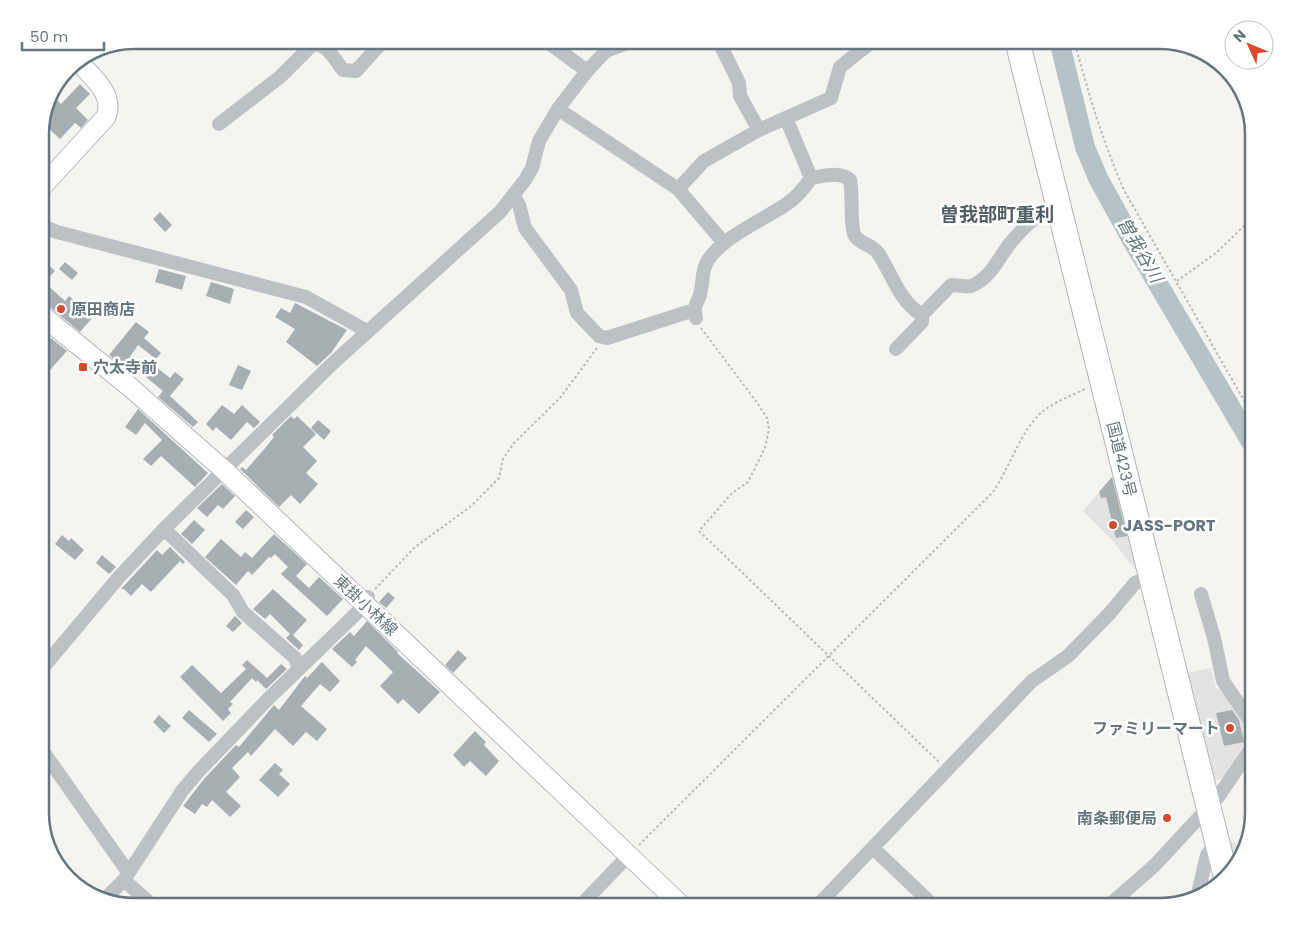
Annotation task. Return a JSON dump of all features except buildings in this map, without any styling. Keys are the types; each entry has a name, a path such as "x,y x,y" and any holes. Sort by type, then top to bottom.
{"highway":[{"name":"国道423号","path":"1019,49 1224,869"}],"main road":[{"path":"49,179 106,117 109,109 109,100 103,90 83,67"},
{"name":"東掛小林線","path":"49,321 130,386 367,600 674,898"}],"street":[{"path":"219,124 280,77 308,49"},
{"path":"326,49 343,70 356,71 376,49"},
{"path":"559,49 587,71"},
{"path":"49,660 119,577 164,529 367,331 450,259 514,198 532,168 538,141 558,109 587,71 606,51 611,49"},
{"path":"722,49 739,83 740,96 759,130"},
{"path":"678,189 704,161 759,130 831,98 840,68 863,49"},
{"path":"558,109 678,189 724,244"},
{"path":"786,118 811,178"},
{"path":"514,198 519,206 524,228 571,290 577,313 603,338 695,315 706,262 724,244 789,202 802,191 811,178 833,174 846,176 850,180 854,234 860,242 872,246 878,253 901,296 911,308 922,315"},
{"path":"896,349 922,322 922,315 951,285 970,286 983,278 994,269 1012,240 1047,209 1058,206"},
{"path":"49,229 176,265 306,297 367,331"},
{"path":"164,529 233,595 242,612 295,658 299,669"},
{"path":"825,898 1032,681 1068,656 1109,614 1135,583 1151,576"},
{"path":"1200,594 1214,638 1223,681 1245,713"},
{"path":"109,895 126,876 182,791 197,772 367,600"},
{"path":"1117,898 1154,866 1218,797 1245,757"},
{"path":"49,760 111,850 126,876 146,898"},
{"path":"1199,888 1207,855 1217,842"},
{"path":"873,848 926,898"},
{"path":"588,898 630,854"}],"path":[{"path":"1076,49 1088,93 1110,160 1125,192 1245,402"},
{"path":"1177,282 1216,253 1245,224"},
{"path":"695,315 758,404 767,418 769,429 765,448 748,482 732,493 699,531 948,770"},
{"path":"367,600 415,547 470,507 499,478 503,459 513,444 560,398 603,338"},
{"path":"630,854 992,492 1005,474 1033,422 1043,411 1103,381"}],"shaded area":[{"name":"JASS-PORT","path":"1116,473 1139,568 1135,569 1112,540 1083,511"},
{"path":"1211,668 1216,688 1230,693 1245,724 1245,743 1223,777 1213,782 1182,674"},
{"path":"1221,836 1239,845 1231,860"}],"waterway":[{"name":"曽我谷川","path":"1061,49 1085,147 1098,178 1132,240 1245,432"}],"place":[{"name":"原田商店","path":"61,309"},
{"name":"穴太寺前","path":"83,367"},
{"name":"JASS-PORT","path":"1113,525"},
{"name":"ファミリーマート","path":"1230,728"},
{"name":"南条郵便局","path":"1167,818"}],"district":[{"name":"曽我部町重利","path":"997,214"}]}
